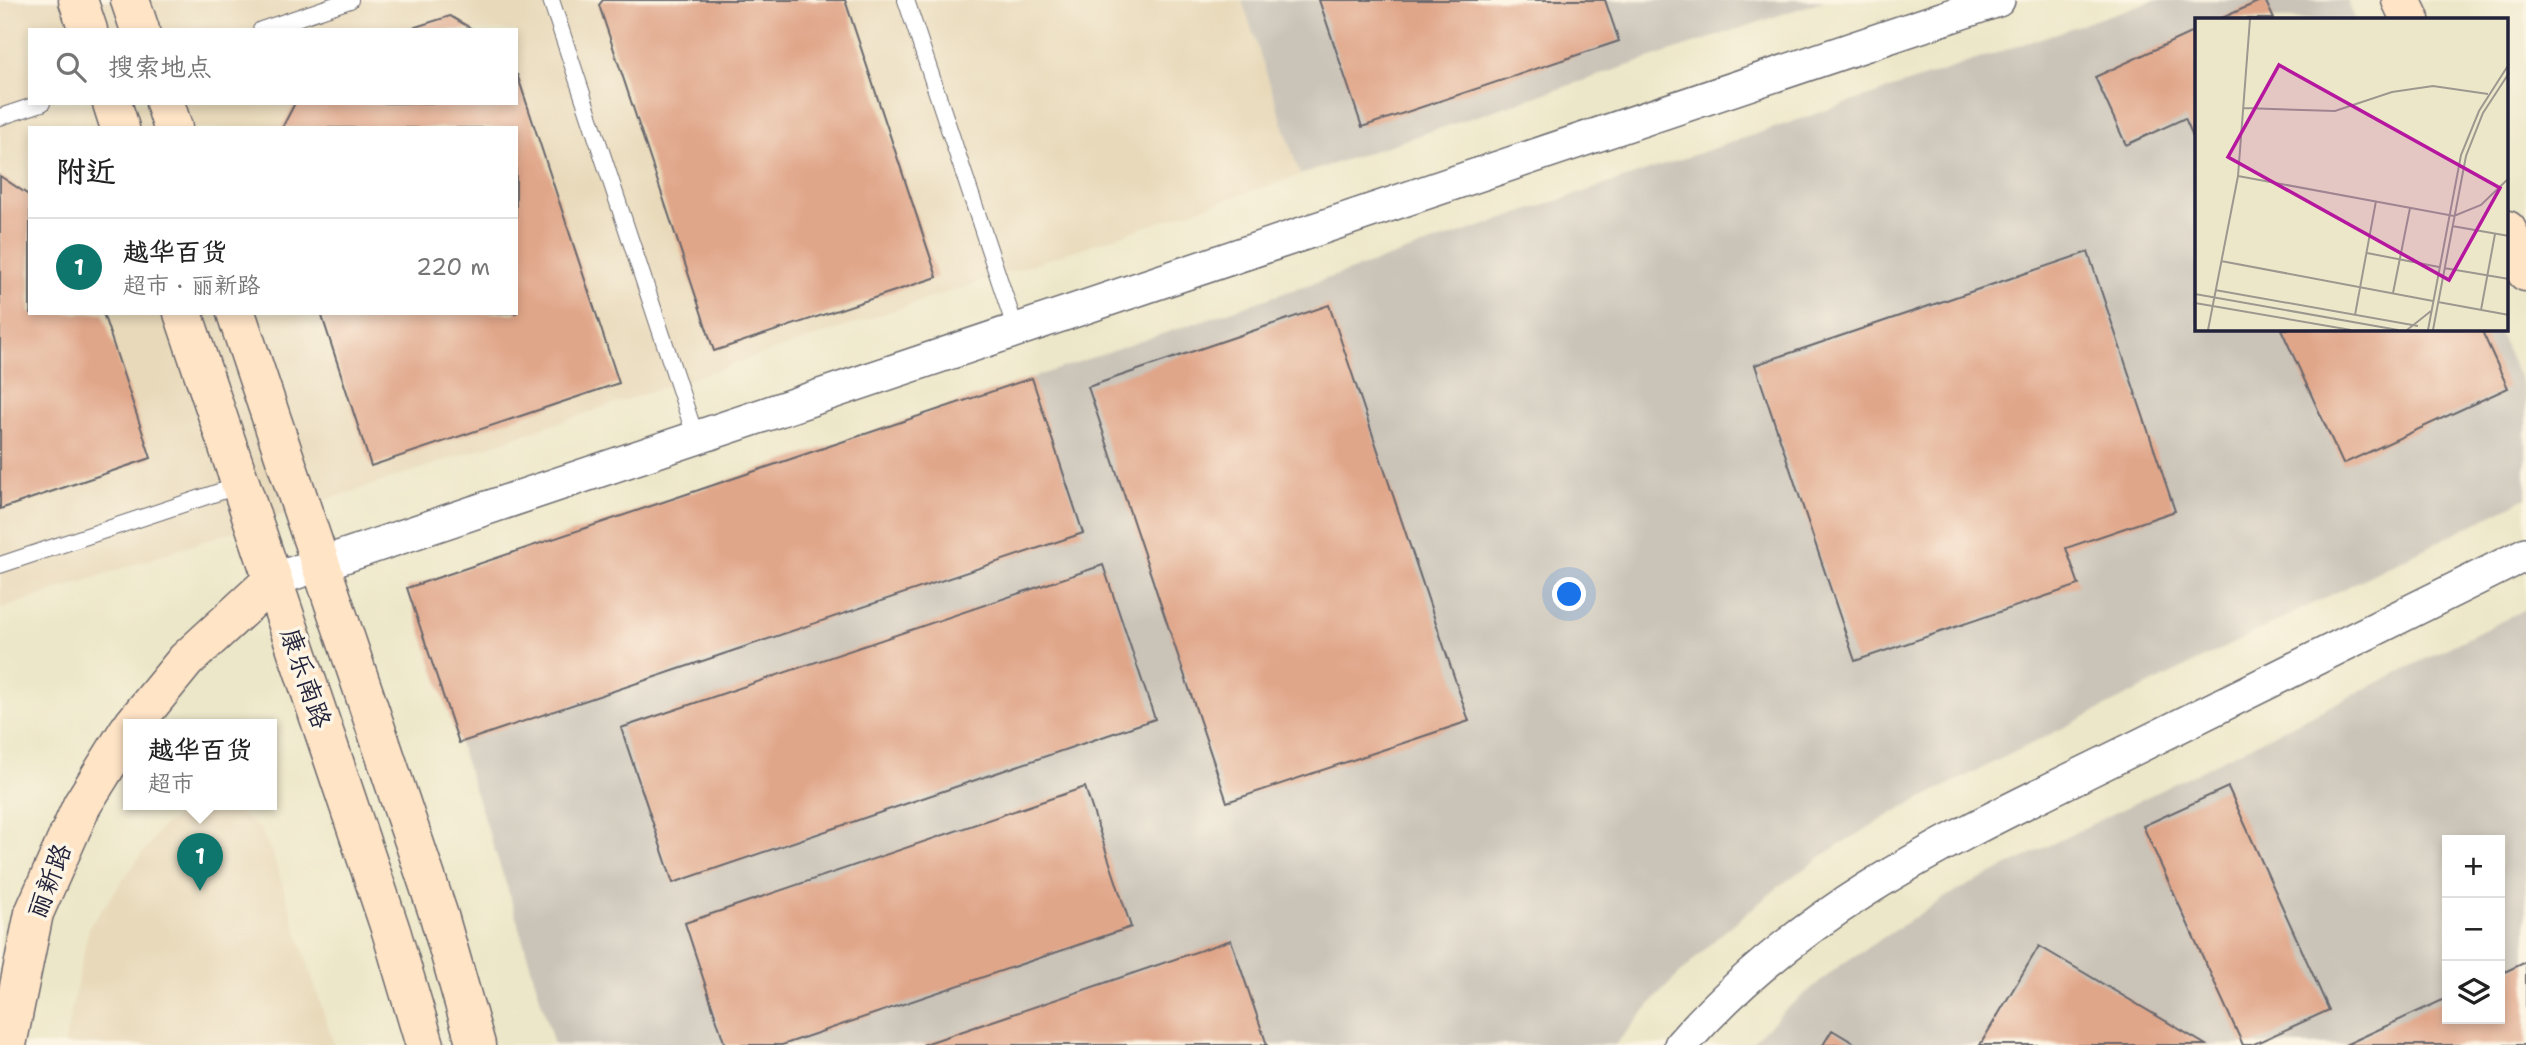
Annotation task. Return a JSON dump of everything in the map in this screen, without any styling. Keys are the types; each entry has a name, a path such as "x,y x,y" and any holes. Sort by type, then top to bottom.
{"street":[{"path":"78,0 87,28"},
{"path":"131,0 140,28"},
{"path":"138,719 186,660 273,580 1998,0"},
{"path":"2402,0 2410,18"},
{"path":"113,105 119,126"},
{"path":"166,105 172,126"},
{"path":"2508,232 2526,272"},
{"name":"康乐南路","path":"184,315 391,932 425,1045"},
{"name":"康乐南路","path":"237,315 439,916 476,1045"},
{"path":"1681,1045 1753,972 1812,925 1867,886 1926,851 2526,554"},
{"name":"丽新路","path":"7,1045 34,913 82,805 123,740"}],"lane":[{"path":"267,28 350,0"},
{"path":"551,0 696,438"},
{"path":"906,0 1016,330"},
{"path":"0,117 36,105"},
{"path":"0,565 240,485"}],"shaded area":[{"path":"0,0 1242,0 1300,175 0,609"},
{"path":"1242,0 1825,0 1300,175"},
{"path":"2154,0 2347,0 2355,18 2195,18 2195,331 2498,331 2526,392 2526,498 1902,808 1840,844 1781,885 1720,935 1663,990 1615,1045 554,1045 509,893 407,588"},
{"path":"2526,609 2526,1045 1749,1045 1786,1009 1842,964 1949,895"},
{"path":"225,810 239,813 261,830 273,856 334,1045 64,1045 89,927 160,829 183,812"}],"building":[{"path":"603,0 845,0 937,277 714,351 599,5"},
{"path":"1319,0 1605,0 1619,41 1362,127"},
{"path":"2265,0 2274,18 2222,18"},
{"path":"450,16 471,28 412,28"},
{"path":"2195,31 2195,140 2185,118 2126,145 2095,77"},
{"path":"518,77 619,383 371,466 322,315 518,315 518,126 283,126 294,105 518,105"},
{"path":"0,176 28,195 28,315 104,315 151,458 0,509"},
{"path":"2088,252 2175,511 2066,548 2079,585 1855,661 1755,365"},
{"path":"1329,305 1469,721 1227,802 1088,387"},
{"path":"2282,331 2482,331 2508,388 2343,464"},
{"path":"1032,378 1083,533 459,743 407,588"},
{"path":"1103,565 1155,719 673,883 621,728"},
{"path":"1085,787 1131,927 782,1045 725,1045 685,923"},
{"path":"2228,787 2329,1010 2252,1045 2243,1045 2143,826"},
{"path":"1231,940 1267,1045 922,1045"},
{"path":"2039,946 2206,1045 1980,1045"},
{"path":"2526,962 2526,1045 2345,1045 2442,1000 2442,1024 2505,1024 2505,972"},
{"path":"1832,1030 1857,1045 1823,1045"}],"place":[{"name":"越华百货","path":"200,891"}]}
